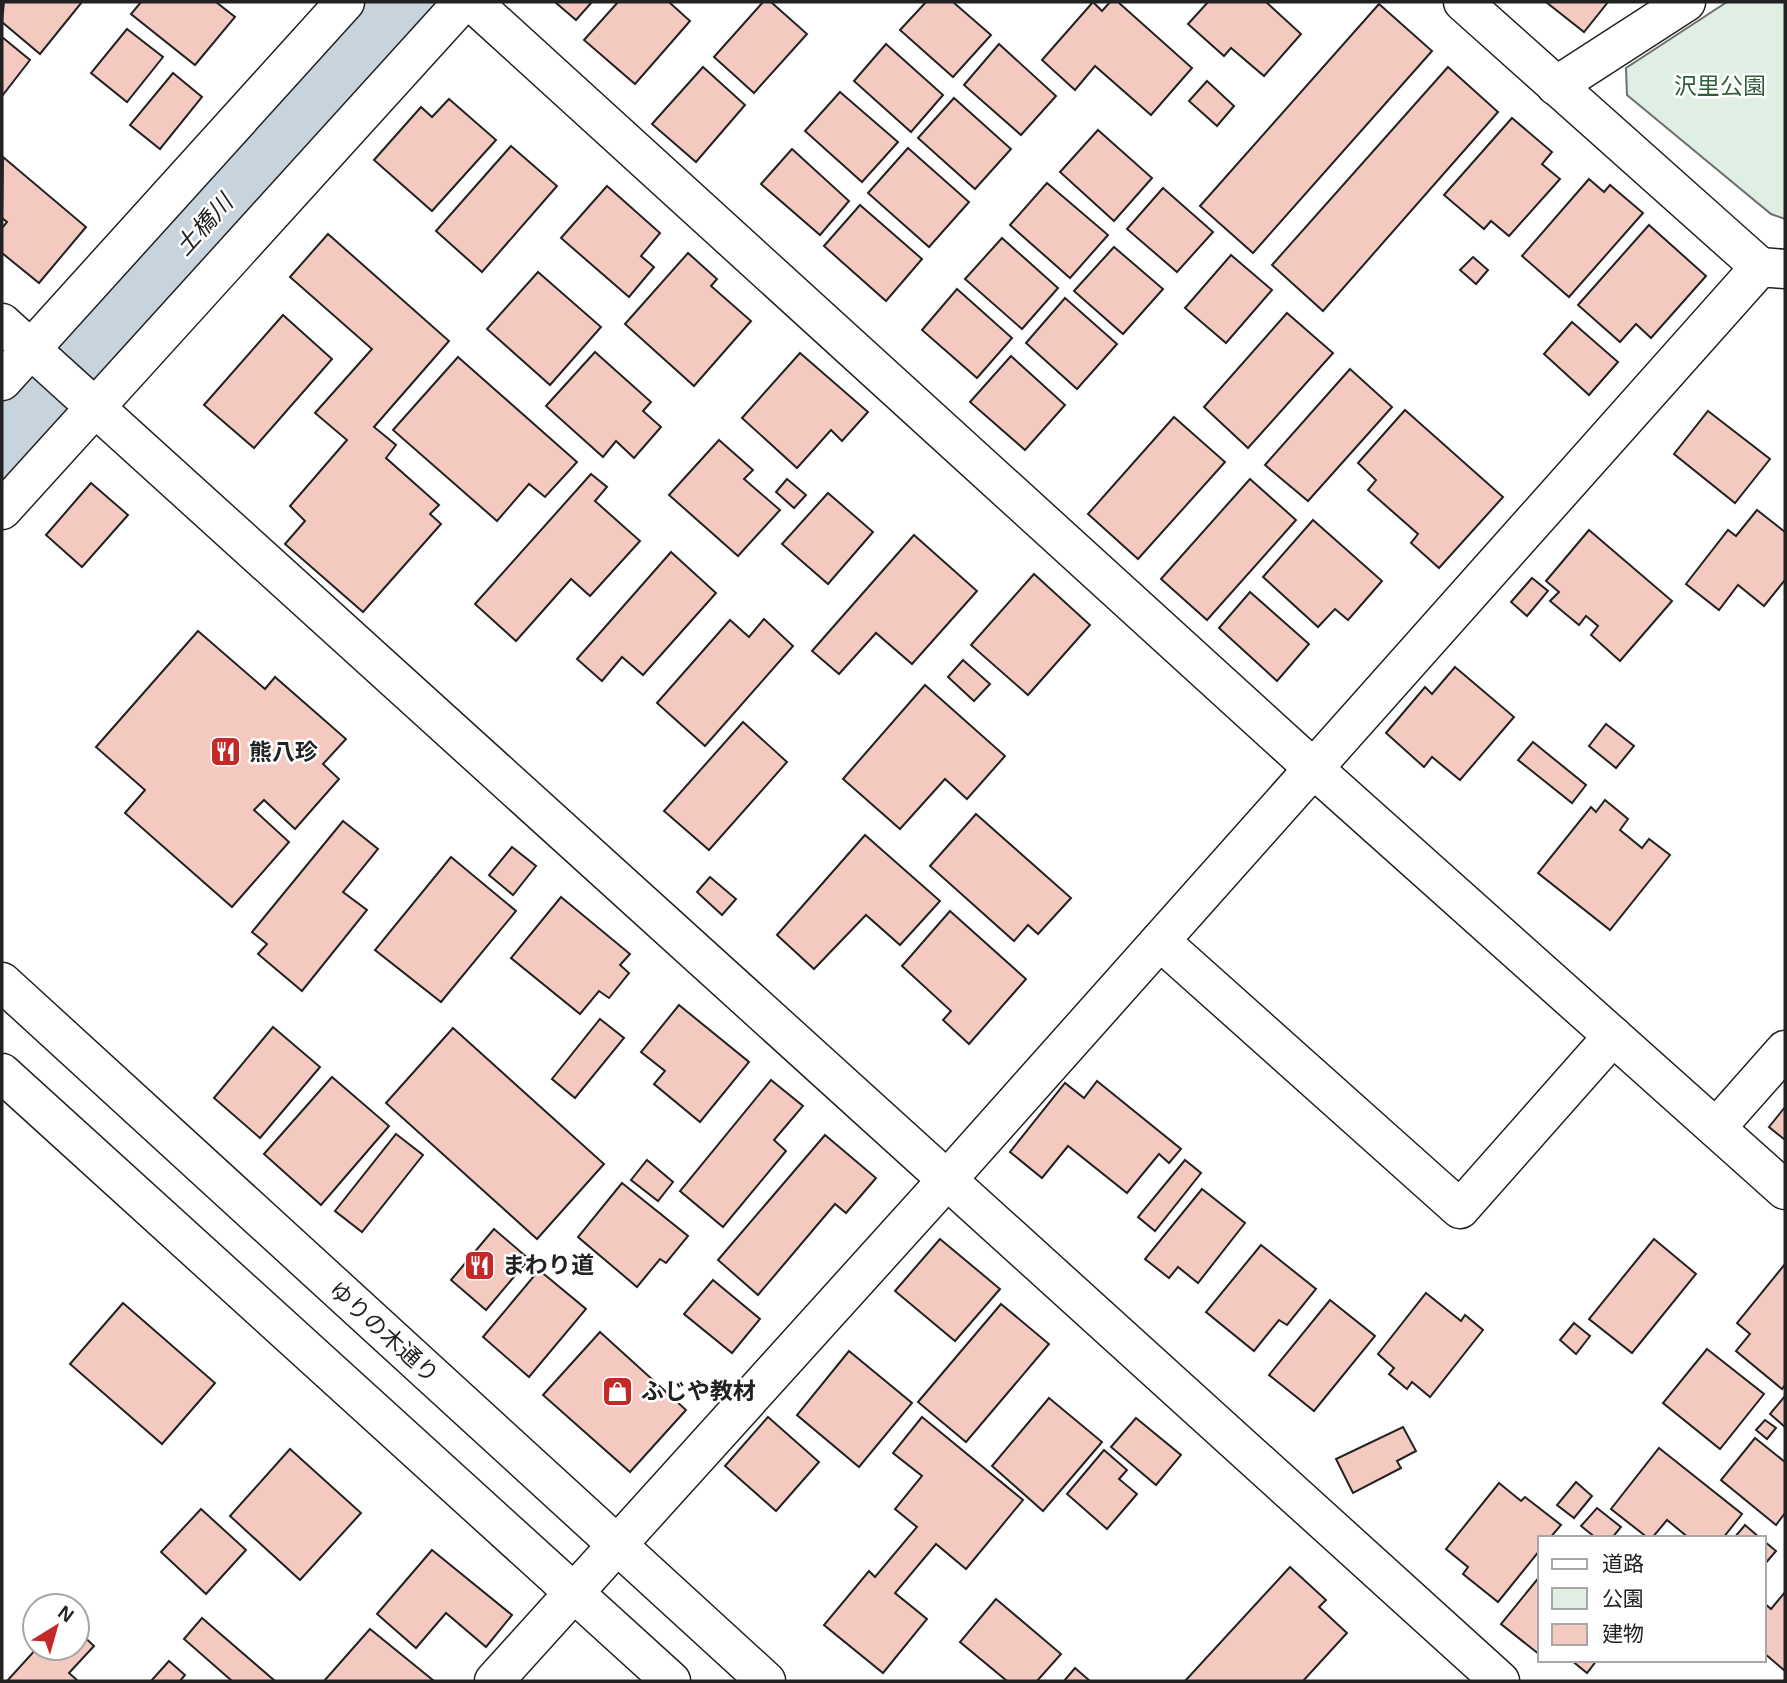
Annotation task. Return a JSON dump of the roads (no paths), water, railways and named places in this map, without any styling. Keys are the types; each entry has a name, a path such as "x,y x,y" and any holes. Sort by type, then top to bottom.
{"street":[{"path":"2,381 345,2"},
{"path":"2,510 463,2"},
{"path":"472,2 1314,769 1785,1190"},
{"path":"494,1681 1314,769 1773,268 1556,86 1463,2"},
{"path":"1556,86 1686,2"},
{"path":"2,323 1500,1681"},
{"path":"1160,941 1460,1209 1613,1036"},
{"name":"ゆりの木通り","path":"2,982 766,1681"},
{"path":"1716,1128 1785,1050"},
{"path":"2,1075 671,1681"}],"waterway":[{"name":"土橋川","path":"2,448 407,2"}],"place":[{"name":"熊八珍","path":"226,752"},
{"name":"まわり道","path":"479,1265"},
{"name":"ふじや教材","path":"618,1391"}],"park label":[{"name":"沢里公園","path":"1720,86"}]}
